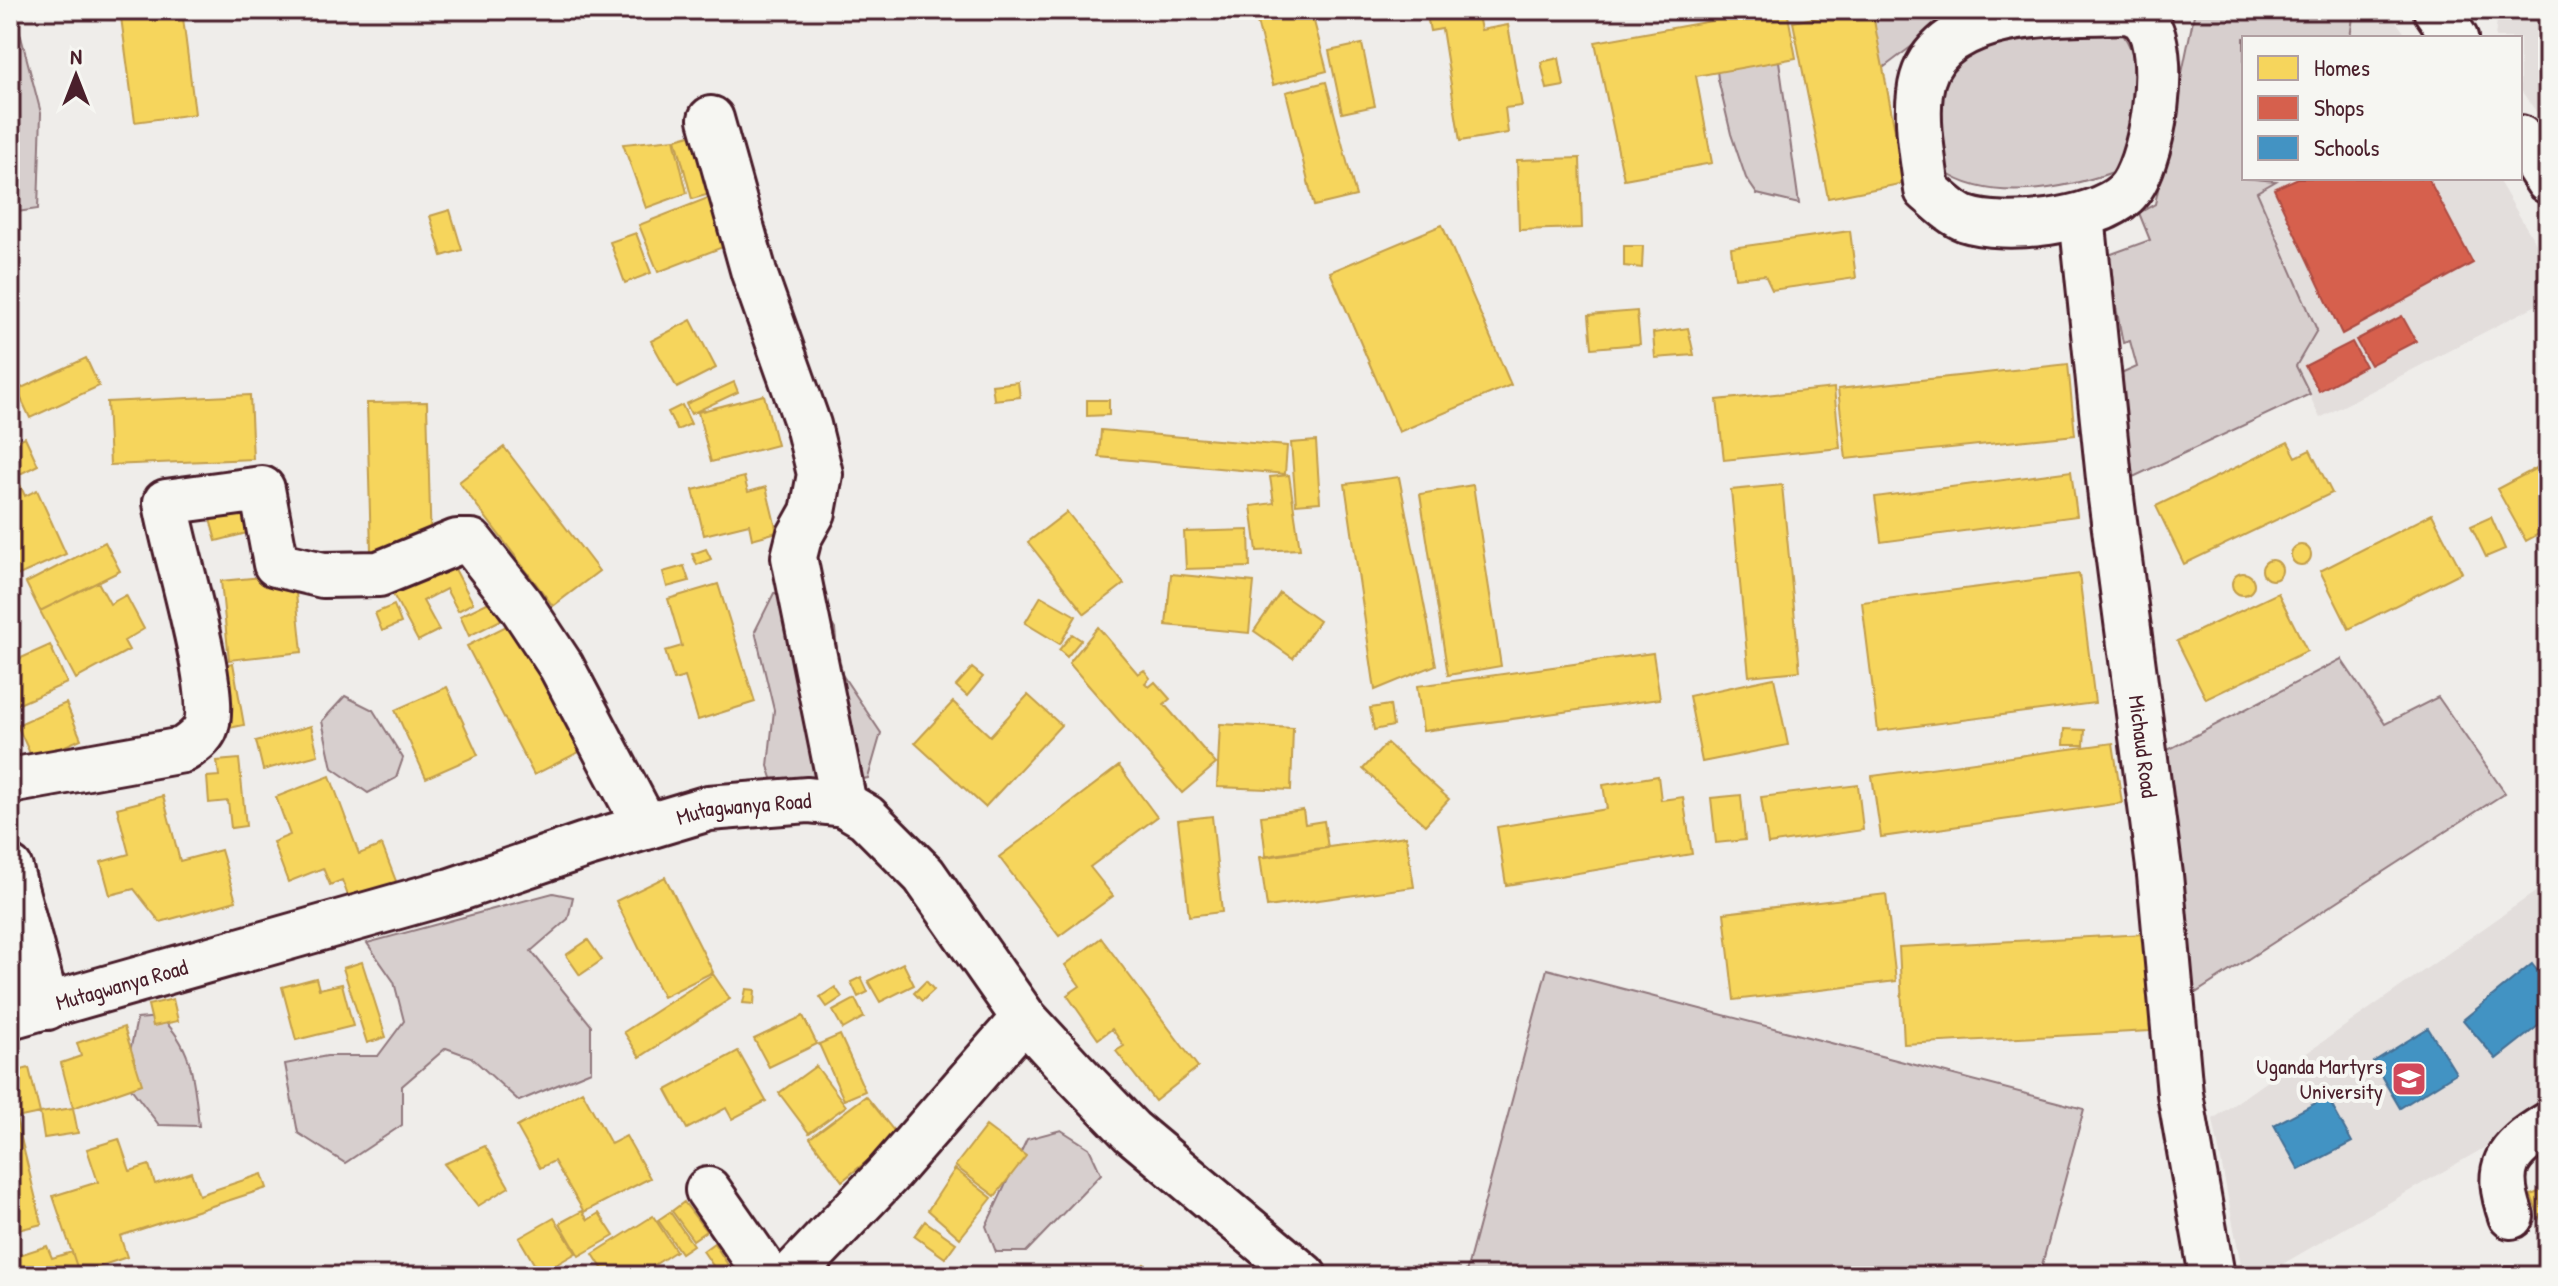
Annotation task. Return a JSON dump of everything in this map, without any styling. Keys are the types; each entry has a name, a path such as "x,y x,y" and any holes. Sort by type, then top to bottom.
{"street":[{"path":"2129,10 2144,19 2154,39 2156,107 2142,167 2124,196 2082,216 2012,225 1966,219 1927,190 1920,92 1935,54 1956,37 2000,19 2129,10"},
{"path":"2436,10 2454,36"},
{"path":"711,119 754,273 808,425 820,474 813,512 799,537 794,557 844,804"},
{"path":"2522,141 2548,181"},
{"name":"Michaud Road","path":"2082,216 2111,498 2160,875 2180,1094 2212,1276"},
{"path":"10,781 183,750 198,739 206,726 208,710 193,611 166,502 262,489 276,564 323,575 379,574 457,542 471,542 520,604 561,666 646,827"},
{"name":"Mutagwanya Road","path":"28,1012 451,891 709,808 808,800 844,804 866,817 924,875 1024,1018 1131,1131 1304,1276"},
{"path":"10,869 28,1012"},
{"path":"791,1276 888,1174 1024,1018"},
{"path":"2511,1216 2501,1176 2506,1159 2548,1125"},
{"path":"708,1190 768,1276"}],"shaded area":[{"path":"10,10 14,10 41,113 38,209 10,213"},
{"path":"1873,10 1960,10 1879,71"},
{"path":"2195,10 2354,10 2350,36 2242,36 2242,180 2276,181 2257,192 2317,330 2296,366 2310,394 2131,478 2121,374 2137,367 2130,341 2123,343 2106,256 2150,240 2139,213 2155,204"},
{"path":"2354,10 2388,10 2407,36 2350,36"},
{"path":"2498,10 2548,10 2548,128 2522,92 2522,36 2495,36"},
{"path":"2114,24 2125,38 2136,70 2135,104 2124,158 2116,171 2051,188 2005,190 1962,181 1943,171 1930,101 1960,49"},
{"path":"1779,61 1799,204 1757,194 1746,178 1731,134 1718,79 1717,70"},
{"path":"2272,180 2498,180 2548,264 2548,299 2320,418 2296,366 2257,192"},
{"path":"774,593 813,596 835,629 839,670 881,733 868,778 806,789 773,781 768,766 774,710 755,631"},
{"path":"2341,659 2385,724 2438,697 2505,793 2194,994 2162,753"},
{"path":"345,696 373,710 403,758 396,778 368,793 332,768 322,721"},
{"name":"Uganda Martyrs University","path":"2548,883 2548,1111 2262,1276 2243,1276 2213,1119"},
{"path":"553,893 573,897 568,919 531,951 591,1025 591,1071 519,1101 471,1057 446,1048 402,1086 402,1125 345,1163 298,1133 285,1064 327,1056 378,1056 404,1021 394,982 367,943"},
{"path":"1547,969 2084,1109 2039,1276 1465,1276"},
{"path":"160,1017 186,1053 199,1126 159,1125 124,1079 137,1019"},
{"path":"1061,1130 1089,1148 1101,1174 1026,1252 996,1252 986,1226 1027,1139"}],"building: Homes":[{"path":"120,10 182,10 195,114 135,122"},
{"path":"1254,10 1311,10 1327,71 1273,85"},
{"path":"1426,10 1477,10 1481,30 1508,25 1522,106 1505,108 1508,133 1460,141 1442,29 1430,31"},
{"path":"1772,10 1787,10 1796,58 1696,76 1712,163 1624,179 1595,42"},
{"path":"1854,10 1872,10 1905,183 1828,198 1793,22"},
{"path":"1362,44 1375,106 1342,113 1329,51"},
{"path":"1559,58 1564,86 1547,89 1541,62"},
{"path":"1326,82 1356,196 1314,206 1286,92"},
{"path":"708,130 724,190 692,199 676,139"},
{"path":"674,139 687,193 646,208 623,144"},
{"path":"1580,158 1582,228 1519,230 1517,160"},
{"path":"723,192 741,240 658,272 639,225"},
{"path":"450,210 462,250 442,256 430,216"},
{"path":"1442,225 1511,385 1399,432 1330,272"},
{"path":"1850,231 1856,278 1772,290 1765,275 1735,278 1731,248"},
{"path":"636,233 651,273 625,283 610,242"},
{"path":"1624,246 1643,246 1642,268 1624,266"},
{"path":"1637,311 1640,344 1592,348 1589,315"},
{"path":"691,320 716,368 677,388 651,341"},
{"path":"1688,328 1694,355 1655,358 1653,333"},
{"path":"86,358 99,386 30,418 17,390"},
{"path":"2068,364 2075,435 1846,459 1838,389"},
{"path":"734,382 738,392 691,414 686,404"},
{"path":"1018,382 1020,397 994,400 992,385"},
{"path":"1834,388 1840,448 1724,460 1717,400"},
{"path":"250,395 253,459 110,465 107,402"},
{"path":"764,395 777,445 711,462 698,412"},
{"path":"1087,400 1109,400 1109,415 1087,416"},
{"path":"427,402 431,550 371,551 367,403"},
{"path":"682,405 691,424 677,430 668,412"},
{"path":"1101,430 1287,446 1285,474 1099,457"},
{"path":"25,437 38,465 10,479 10,444"},
{"path":"1316,441 1320,502 1296,504 1291,443"},
{"path":"2288,442 2296,457 2310,450 2332,493 2184,564 2156,506"},
{"path":"504,447 599,571 553,606 459,482"},
{"path":"2548,462 2548,529 2526,541 2497,489"},
{"path":"2071,471 2077,516 1881,542 1875,497"},
{"path":"1289,475 1300,549 1257,551 1251,506 1274,503 1270,477"},
{"path":"16,476 25,496 37,490 66,554 10,579 10,479"},
{"path":"744,477 748,492 766,487 777,532 752,539 749,524 704,535 693,490"},
{"path":"1399,477 1436,665 1375,690 1345,484"},
{"path":"1473,485 1501,666 1448,675 1420,494"},
{"path":"1782,485 1800,671 1749,676 1731,490"},
{"path":"241,511 247,533 216,541 210,519"},
{"path":"1067,512 1124,584 1085,614 1028,542"},
{"path":"2432,514 2462,572 2349,629 2320,571"},
{"path":"2491,517 2505,549 2486,557 2471,526"},
{"path":"1249,530 1250,567 1186,569 1184,532"},
{"path":"105,542 120,571 40,611 26,583"},
{"path":"2297,545 2305,545 2311,555 2305,565 2297,565 2291,559 2291,551"},
{"path":"706,549 711,559 697,565 692,554"},
{"path":"447,554 473,603 458,611 446,589 423,601 439,630 418,641 388,585"},
{"path":"2268,560 2276,560 2282,570 2276,580 2268,580 2262,574 2262,566"},
{"path":"684,566 689,581 667,587 663,572"},
{"path":"2243,573 2254,584 2243,595 2232,584"},
{"path":"294,574 302,652 229,660 221,581"},
{"path":"1171,574 1254,582 1249,633 1166,625"},
{"path":"2079,574 2095,703 1878,731 1862,602"},
{"path":"98,582 110,604 126,595 144,629 124,641 129,650 76,679 40,611"},
{"path":"718,584 755,702 698,720 685,677 674,680 665,651 682,646 668,599"},
{"path":"1280,593 1319,621 1293,658 1254,631"},
{"path":"2278,593 2307,651 2206,699 2177,641"},
{"path":"1041,596 1076,616 1060,644 1025,623"},
{"path":"491,601 501,620 469,636 460,616"},
{"path":"394,605 401,623 382,631 375,613"},
{"path":"514,622 581,751 534,775 467,646"},
{"path":"1098,627 1138,674 1144,670 1150,678 1145,683 1149,687 1155,682 1170,699 1164,704 1216,764 1182,793 1069,663"},
{"path":"1072,634 1081,640 1067,657 1059,650"},
{"path":"50,645 67,683 10,708 10,663"},
{"path":"1653,653 1660,699 1423,731 1417,686"},
{"path":"233,663 244,725 229,728 219,666"},
{"path":"972,668 983,677 967,696 956,686"},
{"path":"1774,678 1788,745 1702,762 1689,696"},
{"path":"447,687 478,755 426,778 395,710"},
{"path":"1028,695 1061,725 985,807 915,743 953,702 990,736"},
{"path":"66,703 81,739 33,760 17,725"},
{"path":"1390,705 1393,726 1374,730 1370,708"},
{"path":"1220,724 1293,728 1291,790 1217,787"},
{"path":"311,726 318,755 263,770 256,741"},
{"path":"2064,729 2085,730 2084,745 2063,745"},
{"path":"1387,743 1449,799 1425,825 1363,769"},
{"path":"2113,743 2122,803 1881,837 1872,776"},
{"path":"239,759 246,826 231,828 228,801 209,803 207,777 219,776 217,761"},
{"path":"1119,766 1157,817 1090,867 1113,896 1059,936 999,857"},
{"path":"330,776 359,854 382,845 399,889 352,906 342,880 330,885 323,868 288,882 273,842 290,835 276,797"},
{"path":"1658,776 1661,800 1683,797 1692,854 1506,885 1497,827 1607,809 1603,785"},
{"path":"1858,785 1863,830 1768,844 1761,797"},
{"path":"1741,795 1745,840 1716,843 1711,798"},
{"path":"163,796 180,861 221,850 236,901 160,922 134,889 110,895 101,862 129,854 117,808"},
{"path":"1303,810 1305,824 1324,821 1328,848 1266,857 1261,816"},
{"path":"1212,816 1222,912 1189,916 1178,820"},
{"path":"1406,836 1414,887 1267,907 1260,857"},
{"path":"665,877 713,972 663,997 616,901"},
{"path":"1886,894 1896,981 1734,1000 1724,913"},
{"path":"2145,934 2150,1031 1904,1044 1899,947"},
{"path":"1101,938 1198,1067 1155,1101 1116,1051 1124,1046 1112,1029 1098,1039 1067,995 1080,986 1065,965"},
{"path":"588,940 602,960 580,975 566,955"},
{"path":"362,962 386,1037 367,1043 343,968"},
{"path":"903,963 914,985 880,1002 868,981"},
{"path":"713,974 730,999 640,1057 624,1032"},
{"path":"861,977 868,992 858,997 851,982"},
{"path":"316,978 319,989 342,984 353,1026 296,1040 282,987"},
{"path":"926,981 934,990 922,1001 914,993"},
{"path":"835,987 842,997 827,1007 820,997"},
{"path":"746,989 755,990 754,1004 743,1003"},
{"path":"173,999 178,1021 153,1026 148,1005"},
{"path":"855,999 864,1017 843,1029 833,1011"},
{"path":"803,1016 817,1044 769,1067 754,1039"},
{"path":"124,1027 142,1084 73,1108 61,1063 81,1056 77,1043"},
{"path":"840,1035 865,1091 844,1100 819,1044"},
{"path":"738,1051 766,1101 732,1119 726,1108 687,1129 666,1090"},
{"path":"816,1066 846,1106 809,1133 779,1093"},
{"path":"29,1068 40,1113 16,1118 42,1224 10,1232 10,1073"},
{"path":"582,1091 611,1144 626,1136 650,1178 584,1212 554,1161 540,1168 517,1127"},
{"path":"866,1096 898,1136 842,1181 810,1138"},
{"path":"73,1108 78,1133 44,1138 40,1113"},
{"path":"986,1126 1026,1156 995,1196 955,1166"},
{"path":"119,1139 130,1171 149,1165 155,1184 191,1172 199,1195 262,1174 267,1188 120,1236 127,1257 79,1273 53,1196 98,1182 87,1149"},
{"path":"485,1146 509,1187 478,1206 444,1164"},
{"path":"955,1169 992,1198 960,1238 928,1210"},
{"path":"2548,1188 2548,1229 2545,1230 2531,1195"},
{"path":"684,1202 706,1231 693,1240 672,1211"},
{"path":"582,1211 588,1220 599,1213 614,1236 579,1256 560,1223"},
{"path":"670,1212 693,1245 681,1253 658,1220"},
{"path":"653,1216 676,1251 637,1276 607,1276 593,1254"},
{"path":"554,1218 576,1253 540,1274 519,1238"},
{"path":"925,1221 956,1243 945,1258 914,1236"},
{"path":"714,1243 730,1268 720,1276 703,1251"},
{"path":"47,1246 52,1258 72,1252 79,1273 10,1276 10,1258"},
{"path":"1144,1264 1159,1276 1134,1276"},
{"path":"581,1266 588,1276 567,1276"},
{"path":"674,1266 680,1276 657,1276"}],"building: Shops":[{"path":"2294,180 2429,180 2473,263 2342,334 2274,189"},
{"path":"2402,316 2416,341 2370,365 2356,340"},
{"path":"2352,342 2365,366 2319,391 2305,366"}],"building: Schools":[{"path":"2532,964 2548,984 2548,1018 2496,1059 2463,1020"},
{"path":"2428,1028 2456,1073 2400,1108 2373,1062"},
{"path":"2327,1097 2352,1142 2299,1170 2274,1125"}],"place":[{"name":"Uganda Martyrs University","path":"2409,1079"}]}
